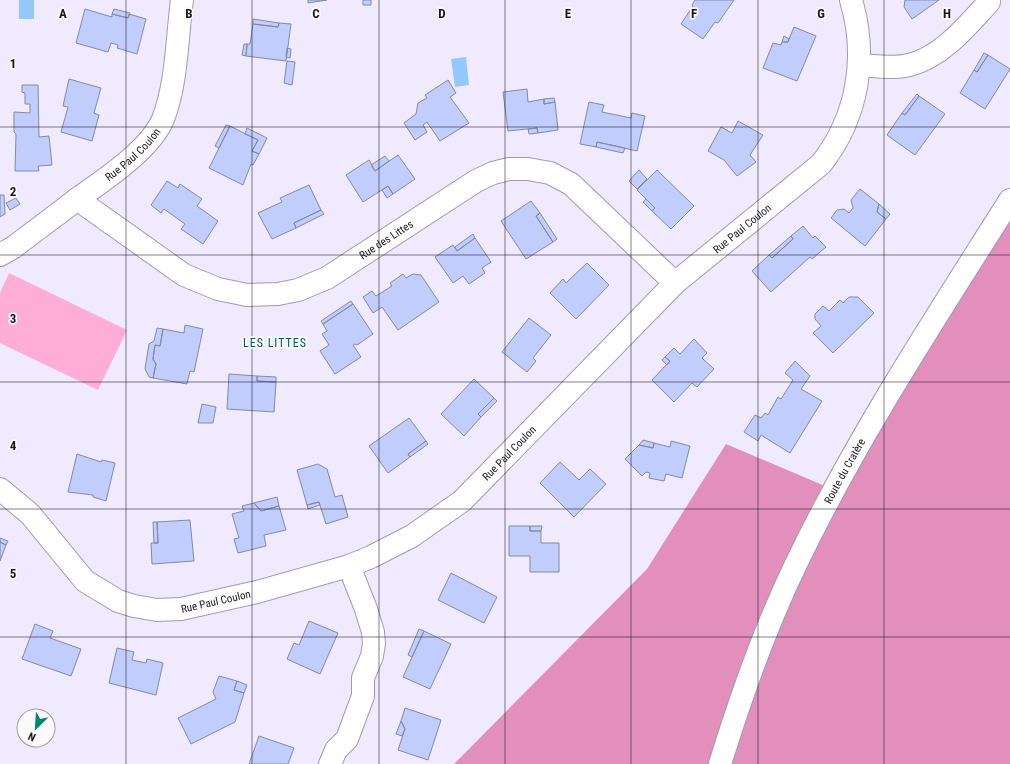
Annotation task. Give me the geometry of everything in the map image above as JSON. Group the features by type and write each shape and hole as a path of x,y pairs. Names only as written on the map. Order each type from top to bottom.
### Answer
{"street":[{"name":"Rue Paul Coulon","path":"0,255 14,247 119,168 145,145 163,120 172,81 182,0"},
{"name":"Rue Paul Coulon","path":"0,489 30,514 86,581 118,601 134,606 157,610 181,609 257,592 349,566 371,557 412,536 462,500 675,283 821,164 832,150 847,121 857,85 860,65 857,25 851,0"},
{"path":"860,65 907,66 925,59 967,26 989,2"},
{"name":"Rue des Littes","path":"78,199 184,275 218,289 247,295 278,294 298,290 327,278 476,181 509,169 528,169 550,173 571,184 675,283"},
{"name":"Route du Cratère","path":"720,764 759,651 792,571 812,532 853,454 1010,200"},
{"path":"330,764 336,750 347,739 363,696 363,678 372,656 374,644 373,632 366,609 349,566"}],"shaded area":[{"path":"1010,209 1010,764 454,764 647,569 726,444 839,492"},
{"path":"9,273 127,330 98,390 0,343 0,293"}],"water":[{"path":"19,0 34,0 34,19 19,19"},
{"path":"466,57 469,85 455,87 451,59"}],"building":[{"path":"308,0 327,0 308,3"},
{"path":"363,0 371,0 371,5 363,5"},
{"path":"695,0 734,0 718,23 715,22 703,39 681,24 693,6 692,5"},
{"path":"905,0 939,0 912,19 904,7"},
{"path":"85,9 112,17 112,14 128,18 129,14 146,19 137,54 117,48 118,45 111,43 108,52 76,43"},
{"path":"114,9 130,13 128,18 112,14"},
{"path":"253,19 279,23 278,27 253,24"},
{"path":"279,23 291,24 286,61 246,56 247,44 250,44 253,24 278,27"},
{"path":"794,27 816,36 797,81 763,68 773,43 781,45 782,42 788,42"},
{"path":"784,36 789,39 788,42 782,42"},
{"path":"244,44 247,44 246,56 242,55"},
{"path":"287,48 291,49 290,58 286,57"},
{"path":"984,53 988,55 977,72 974,70"},
{"path":"988,55 1010,69 985,109 960,93 974,70 977,72"},
{"path":"287,61 295,62 292,85 284,83"},
{"path":"69,79 101,88 94,113 99,115 92,141 61,132 68,107 63,106"},
{"path":"448,80 456,93 450,97 469,123 440,141 427,122 423,125 427,132 415,140 404,123 416,114 418,103 427,98 425,95"},
{"path":"22,85 38,85 39,137 49,136 52,165 38,166 39,171 15,171 16,134 14,132 14,112 30,113 30,104 25,104 25,93 22,92"},
{"path":"527,89 528,102 544,99 544,104 555,102 558,130 538,133 537,128 508,131 503,92"},
{"path":"917,94 919,96 905,115 902,113"},
{"path":"919,96 945,114 915,155 887,135 902,113 905,115"},
{"path":"554,98 555,102 544,104 544,99"},
{"path":"589,102 604,105 602,112 631,118 632,113 645,116 637,151 597,142 596,147 580,144"},
{"path":"738,121 763,135 750,155 756,162 737,176 724,160 708,151 721,127 732,133"},
{"path":"226,125 230,126 219,148 215,146"},
{"path":"230,126 258,140 252,151 259,154 253,165 251,164 243,185 209,168"},
{"path":"247,128 267,138 259,154 252,151 258,140 245,134"},
{"path":"537,128 538,133 529,134 528,129"},
{"path":"597,142 625,148 623,153 596,147"},
{"path":"398,155 415,179 393,194 388,186 363,202 346,175 369,160 375,171"},
{"path":"385,156 389,161 375,171 371,165"},
{"path":"639,170 647,179 637,189 629,181"},
{"path":"657,170 694,206 671,229 652,211 655,208 637,190"},
{"path":"167,181 178,188 180,184 202,199 197,206 218,221 203,244 181,229 185,224 164,209 161,213 151,205"},
{"path":"309,185 321,210 294,223 296,228 272,239 258,213 282,202 280,198"},
{"path":"388,186 393,194 387,198 382,190"},
{"path":"860,189 879,204 877,212 886,219 865,246 831,218 837,210 844,209 849,213 853,208 851,200"},
{"path":"0,195 4,195 5,214 0,217"},
{"path":"16,198 20,204 10,210 6,203"},
{"path":"646,199 655,208 652,211 643,202"},
{"path":"531,201 540,213 536,216 553,242 526,259 501,221"},
{"path":"879,204 890,214 886,219 877,212"},
{"path":"321,210 324,214 296,228 294,223"},
{"path":"540,213 557,239 553,242 536,216"},
{"path":"803,226 813,238 815,236 826,247 812,259 810,257 771,292 752,271 769,255 772,258 793,239 791,236"},
{"path":"473,234 475,238 457,251 455,247"},
{"path":"791,236 793,239 772,258 769,255"},
{"path":"475,238 491,262 482,268 485,273 469,284 463,276 453,283 435,257 453,245 457,251"},
{"path":"587,263 609,285 576,319 550,293 563,279 566,283"},
{"path":"403,274 406,278 413,274 421,275 439,302 398,330 382,307 373,313 363,297 372,291 376,296 392,286 390,283"},
{"path":"849,297 858,297 874,313 833,353 813,333 821,326 815,319 815,314 823,306 829,311 840,300 843,303"},
{"path":"351,301 353,304 323,324 321,321"},
{"path":"353,304 373,334 357,345 353,345 361,357 335,374 320,351 329,345 322,334 327,331 323,324"},
{"path":"529,318 551,335 533,358 536,361 527,372 502,352"},
{"path":"185,325 203,329 194,372 190,371 187,384 153,378 156,364 153,359 155,345 160,346 163,329 184,333"},
{"path":"157,328 163,329 160,346 155,345 153,359 156,364 153,378 149,377 145,369 149,344 154,341"},
{"path":"694,339 707,353 702,358 714,369 697,387 692,383 674,402 652,380 670,361 665,357 674,348 680,354"},
{"path":"665,357 670,361 667,365 662,360"},
{"path":"795,361 810,376 801,389 822,401 790,453 761,435 758,441 744,432 755,415 761,418 765,413 768,415 778,397 781,399 793,380 785,373"},
{"path":"229,374 257,376 257,381 276,382 274,412 227,409"},
{"path":"257,376 276,377 276,382 257,381"},
{"path":"474,379 494,398 478,414 481,417 464,436 441,414"},
{"path":"494,398 497,401 481,417 478,414"},
{"path":"202,404 216,407 213,423 198,423"},
{"path":"409,418 426,441 408,454 410,457 388,473 369,446"},
{"path":"643,440 654,443 653,448 639,445"},
{"path":"426,441 428,444 410,457 408,454"},
{"path":"671,441 690,446 682,478 666,474 664,481 649,478 650,473 646,472 642,476 625,459 639,445 653,448 654,443 670,447"},
{"path":"77,454 101,462 102,460 115,463 106,501 93,497 93,495 68,492"},
{"path":"560,462 579,480 590,469 606,484 574,517 540,483"},
{"path":"318,464 327,469 335,497 342,495 348,517 326,524 319,502 307,505 297,470"},
{"path":"277,497 279,506 261,511 254,503"},
{"path":"319,502 320,505 308,509 307,505"},
{"path":"254,503 261,511 279,506 286,530 264,535 266,546 238,553 234,539 239,538 232,514 244,511 242,506"},
{"path":"190,520 194,561 152,564 151,543 158,543 157,522"},
{"path":"153,522 157,522 158,543 154,543"},
{"path":"509,526 530,526 530,531 541,531 541,543 559,543 559,572 530,572 530,556 509,556"},
{"path":"530,526 542,526 541,531 530,531"},
{"path":"0,538 8,541 6,545 0,542"},
{"path":"0,542 6,545 0,561"},
{"path":"451,573 497,597 484,623 438,600"},
{"path":"309,621 338,633 320,674 287,659 294,643 299,645"},
{"path":"35,624 53,631 50,638 81,649 71,676 22,659"},
{"path":"419,629 424,631 412,657 408,655"},
{"path":"424,631 451,644 430,689 403,677"},
{"path":"117,648 134,652 132,660 146,663 147,659 163,663 156,695 109,683"},
{"path":"219,676 237,681 234,690 244,693 235,722 191,744 178,718 216,699 213,692"},
{"path":"237,681 247,685 244,693 234,690"},
{"path":"405,708 441,720 428,760 398,750 405,729 401,721"},
{"path":"401,721 405,729 402,736 396,734"},
{"path":"259,736 294,748 288,764 249,764"}],"district":[{"name":"LES LITTES","path":"275,343"}]}
